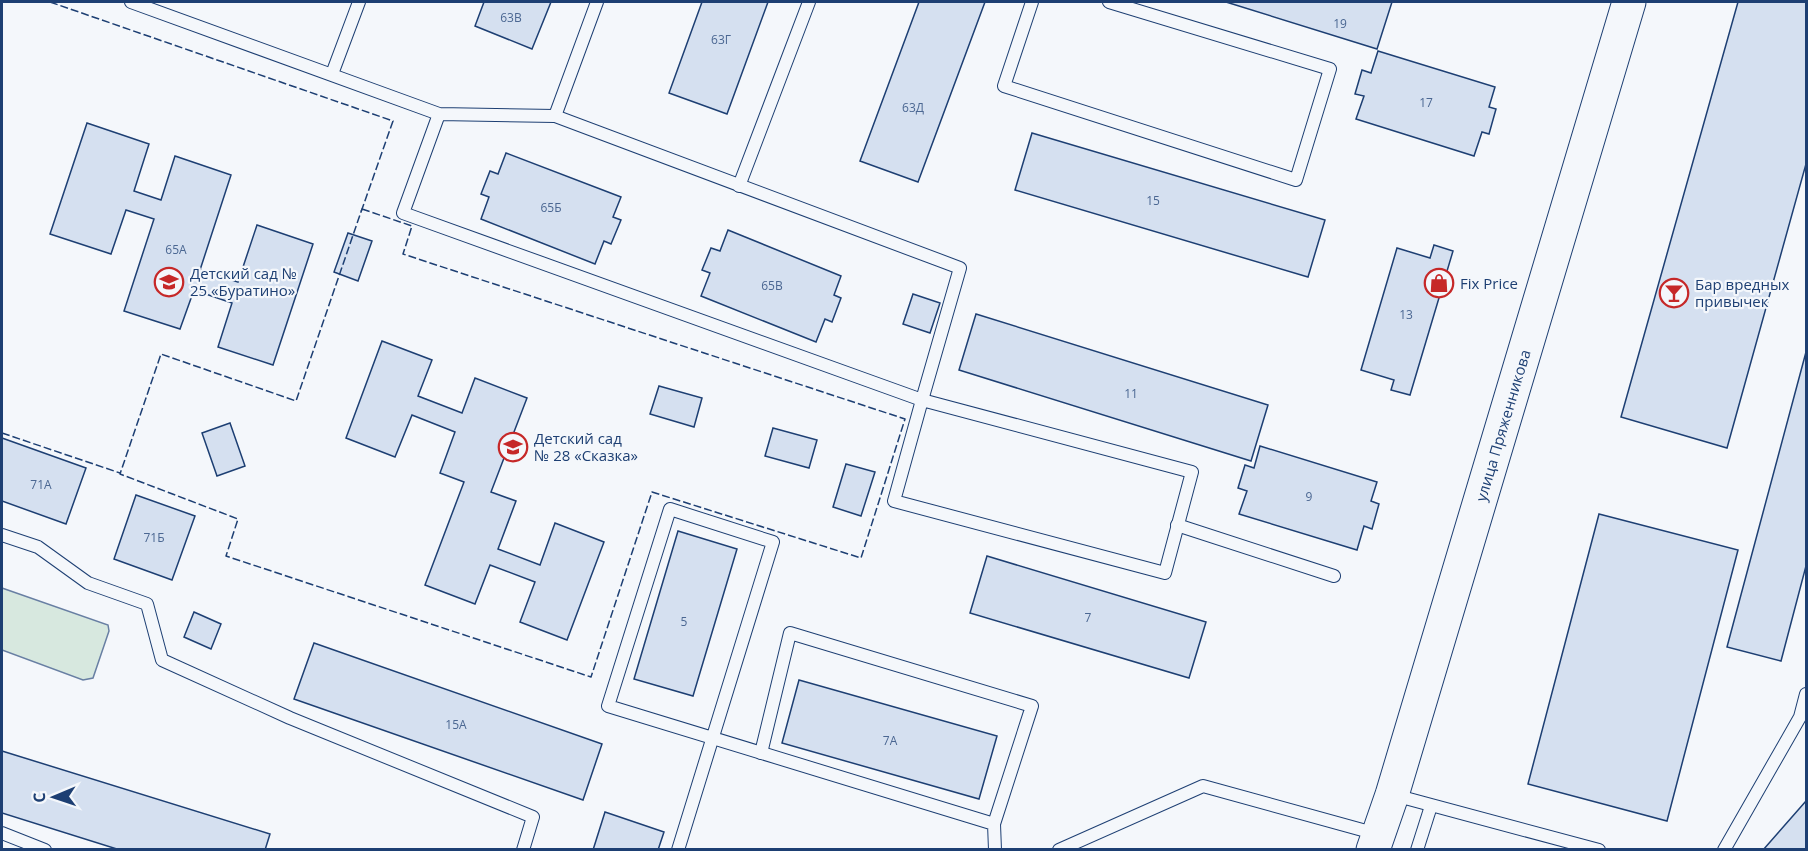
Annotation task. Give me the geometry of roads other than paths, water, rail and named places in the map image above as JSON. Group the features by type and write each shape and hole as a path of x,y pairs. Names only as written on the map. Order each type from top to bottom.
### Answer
{"main road":[{"name":"улица Пряженникова","path":"1376,842 1629,2"}],"lane":[{"path":"131,2 439,114 555,116 960,268 922,400 894,501 1165,573 1192,472 922,400 403,213 439,114"},
{"path":"332,74 359,2"},
{"path":"555,116 597,2"},
{"path":"739,186 809,2"},
{"path":"1032,2 1004,86 1296,180 1330,69 1109,2"},
{"path":"678,849 713,739 773,542 670,509 608,706 713,739 994,824"},
{"path":"1177,525 1334,576"},
{"path":"2,535 38,548 88,584 147,604 162,660 290,718 533,817 524,849"},
{"path":"761,753 790,633 1032,706 994,824 995,849"},
{"path":"1724,849 1800,717 1806,694"},
{"path":"1059,849 1203,786 1376,842"},
{"path":"1392,795 1599,849"},
{"path":"1417,849 1431,806"},
{"path":"2,833 45,849"}],"place":[{"name":"Детский сад № 25 «Буратино»","path":"169,282"},
{"name":"Fix Price","path":"1439,283"},
{"name":"Бар вредных привычек","path":"1674,293"},
{"name":"Детский сад № 28 «Сказка»","path":"513,447"}]}
